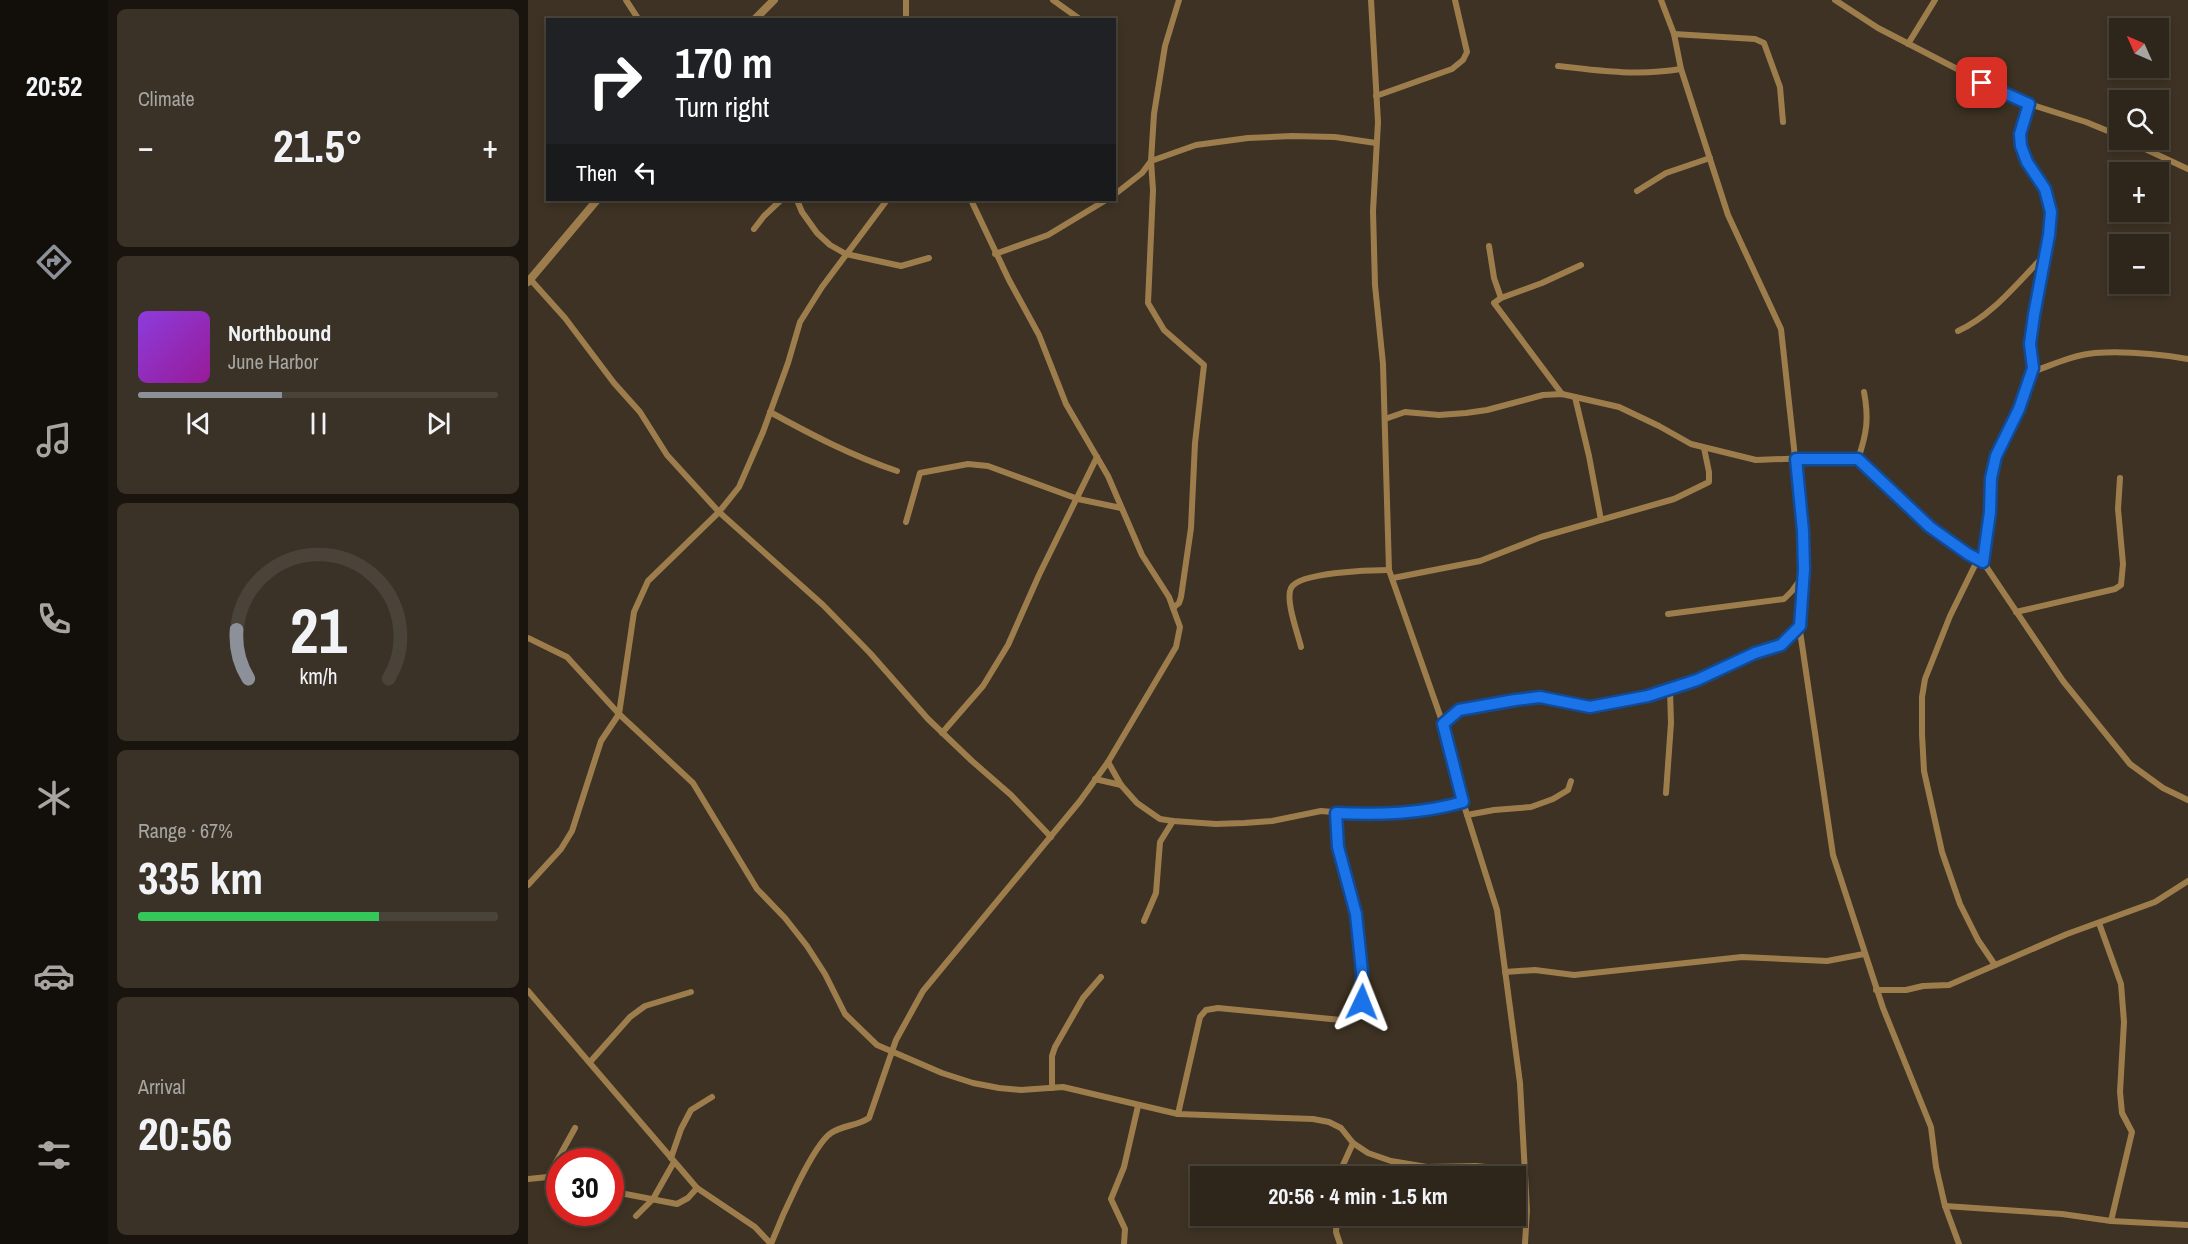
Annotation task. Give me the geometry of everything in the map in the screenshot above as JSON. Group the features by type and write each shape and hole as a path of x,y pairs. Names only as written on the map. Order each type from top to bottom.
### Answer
{"street":[{"path":"626,0 638,18"},
{"path":"756,18 774,0"},
{"path":"906,0 906,18"},
{"path":"1053,0 1078,18"},
{"path":"1173,608 1179,603 1181,597 1188,551 1195,443 1204,365 1164,330 1148,303 1154,114 1165,46 1179,0"},
{"path":"1371,0 1378,122 1373,211 1375,285 1383,364 1389,570 1443,724 1463,802 1492,891 1520,1083 1526,1166"},
{"path":"1376,96 1452,69 1463,60 1467,52 1455,0"},
{"path":"1661,0 1674,34 1681,69 1728,215 1781,329 1803,531 1804,576 1800,626 1833,855 1876,990 1931,1127 1936,1167 1945,1206 1959,1244"},
{"path":"1835,0 1860,18 2017,100 2109,131"},
{"path":"1908,44 1935,0"},
{"path":"1674,34 1755,39 1764,43 1780,87 1784,122"},
{"path":"1558,66 1616,74 1681,69"},
{"path":"1995,965 1978,940 1960,904 1942,852 1924,771 1922,697 1925,679 1950,616 1980,561 1990,512 1991,478 1996,456 2019,409 2032,372 2030,344 2051,212 2045,189 2027,162 2021,146 2020,134 2029,104"},
{"path":"1116,193 1142,173 1151,161 1196,146 1248,138 1335,137 1376,143"},
{"path":"2147,150 2188,169"},
{"path":"1637,191 1666,173 1710,158"},
{"path":"596,201 529,280 566,318 598,363 640,412 667,455 719,512 823,605 942,733 1011,795 1051,837"},
{"path":"754,229 780,201"},
{"path":"797,201 802,212 817,233 830,245 846,254 900,266 929,258"},
{"path":"528,885 561,849 572,831 601,741 619,714 634,612 648,581 719,512 744,478 788,363 800,322 846,254 886,201"},
{"path":"528,991 697,1188 755,1227 771,1244 798,1184 828,1134 845,1125 861,1123 869,1118 892,1051 923,991 1051,837 1108,762 1176,647 1180,627 1169,597 1142,555 1108,476 1066,404 1039,335 995,254 971,201"},
{"path":"995,254 1048,235 1104,201"},
{"path":"1490,246 1494,278 1501,298"},
{"path":"1958,331 1984,316 2046,254"},
{"path":"1562,394 1508,320 1494,306 1501,298 1581,265"},
{"path":"2032,372 2060,361 2093,353 2141,354 2188,359"},
{"path":"1858,459 1867,435 1868,411 1864,392"},
{"path":"1385,418 1405,412 1439,415 1466,413 1543,395 1562,394 1619,408 1691,444 1756,460 1858,459 1930,527 1980,561 2063,681 2130,764 2163,788 2188,800"},
{"path":"1575,397 1601,520"},
{"path":"770,412 825,442 897,471"},
{"path":"1393,578 1480,561 1541,537 1674,499 1709,482 1704,448"},
{"path":"942,733 983,686 1008,645 1039,575 1097,457"},
{"path":"906,522 920,473 968,464 988,466 1078,498 1120,508"},
{"path":"2016,612 2115,590 2121,585 2123,564 2118,509 2120,478"},
{"path":"1301,647 1289,602 1291,588 1294,584 1352,570 1389,570"},
{"path":"1668,615 1784,599 1804,576"},
{"path":"1443,724 1459,710 1515,700 1540,697 1590,707 1670,690 1755,653 1781,645 1800,626"},
{"path":"528,638 567,657 619,714 693,783 757,889 785,918 807,946 825,974 845,1014 877,1045 942,1073 973,1083 1021,1090 1063,1087 1178,1114 1312,1119 1329,1122 1341,1128 1353,1143 1378,1158 1420,1166"},
{"path":"1666,793 1671,723 1670,690"},
{"path":"1108,762 1121,785 1137,803 1160,819 1173,821 1225,824 1272,821 1321,811 1394,814 1463,802"},
{"path":"1095,779 1121,785"},
{"path":"1467,815 1532,807 1568,790 1571,781"},
{"path":"1178,1114 1200,1017 1206,1010 1218,1008 1341,1020 1352,1019 1359,1012 1363,986 1358,931 1349,884 1338,847 1336,813"},
{"path":"1144,921 1156,894 1160,842 1173,821"},
{"path":"1876,990 1949,986 2067,934 2155,902 2188,881"},
{"path":"2099,923 2121,984 2124,1022 2120,1092 2122,1113 2132,1132 2111,1221"},
{"path":"1505,972 1535,970 1574,975 1742,957 1827,961 1864,954"},
{"path":"1052,1088 1052,1056 1055,1047 1083,998 1101,977"},
{"path":"590,1062 630,1017 645,1005 691,992"},
{"path":"636,1216 653,1199 672,1160 681,1129 691,1110 712,1097"},
{"path":"1124,1244 1125,1229 1111,1199 1124,1167 1138,1106"},
{"path":"564,1148 575,1128"},
{"path":"1342,1166 1353,1143"},
{"path":"528,1179 546,1178"},
{"path":"624,1194 677,1204 688,1198 697,1188"},
{"path":"1945,1206 2188,1226"},
{"path":"1336,1226 1340,1244"},
{"path":"1525,1226 1525,1244"}],"route":[{"path":"1362,1002 1363,986 1356,914 1338,847 1336,813 1394,814 1463,802 1443,724 1459,710 1540,697 1590,707 1630,700 1670,690 1755,653 1781,645 1800,626 1804,569 1796,459 1835,457 1858,459 1866,464 1930,527 1983,562 1990,512 1991,478 1996,456 2019,409 2033,368 2030,344 2051,212 2045,189 2027,162 2021,146 2020,134 2029,104 1982,83"}]}
